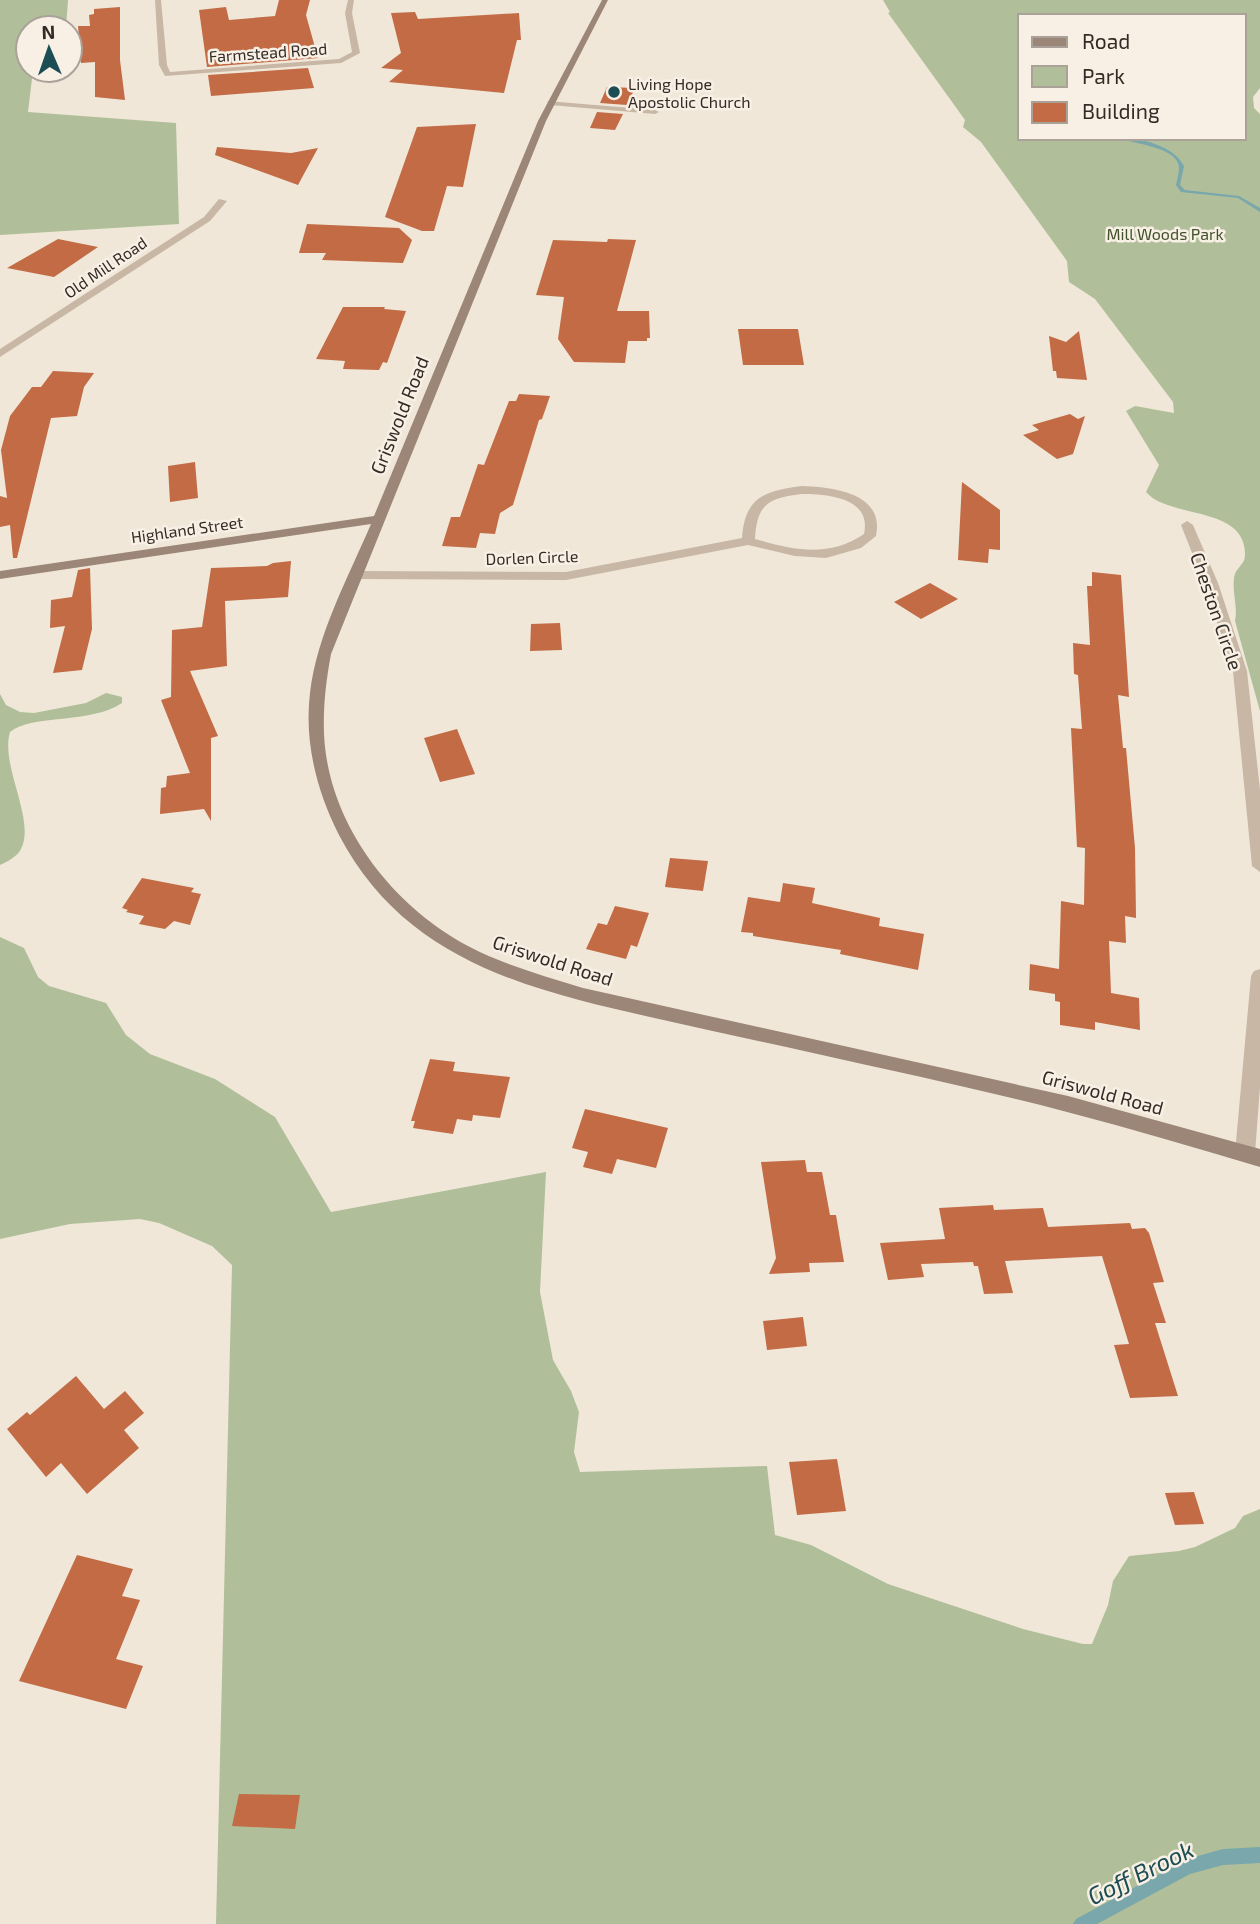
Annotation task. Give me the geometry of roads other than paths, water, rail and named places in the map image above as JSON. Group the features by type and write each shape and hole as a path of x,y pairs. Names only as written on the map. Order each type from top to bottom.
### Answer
{"street":[{"name":"Farmstead Road","path":"158,0 163,65 168,74 341,61 356,53 347,9 351,0"},
{"name":"Griswold Road","path":"605,0 550,103 334,625 318,676 314,703 320,765 330,799 360,861 412,918 444,940 481,960 526,978 583,995 1068,1104 1253,1155"},
{"path":"550,103 655,112"},
{"name":"Old Mill Road","path":"0,354 207,219 222,201"},
{"name":"Dorlen Circle","path":"355,575 566,576 748,541 810,555 835,554 858,547 870,536 872,520 863,506 844,495 820,490 791,491 774,494 757,505 751,517 748,541"},
{"name":"Highland Street","path":"0,575 379,519"},
{"name":"Cheston Circle","path":"1187,525 1211,583 1240,671 1260,866"},
{"path":"1253,1155 1260,976"}],"waterway":[{"name":"Goff Brook","path":"1130,140 1165,149 1178,159 1182,166 1178,185 1183,191 1239,197 1260,210"},
{"name":"Goff Brook","path":"1081,1924 1187,1867 1223,1857 1260,1855"}],"place":[{"name":"Living Hope Apostolic Church","path":"614,92"}],"park label":[{"name":"Mill Woods Park","path":"1165,233"}]}
